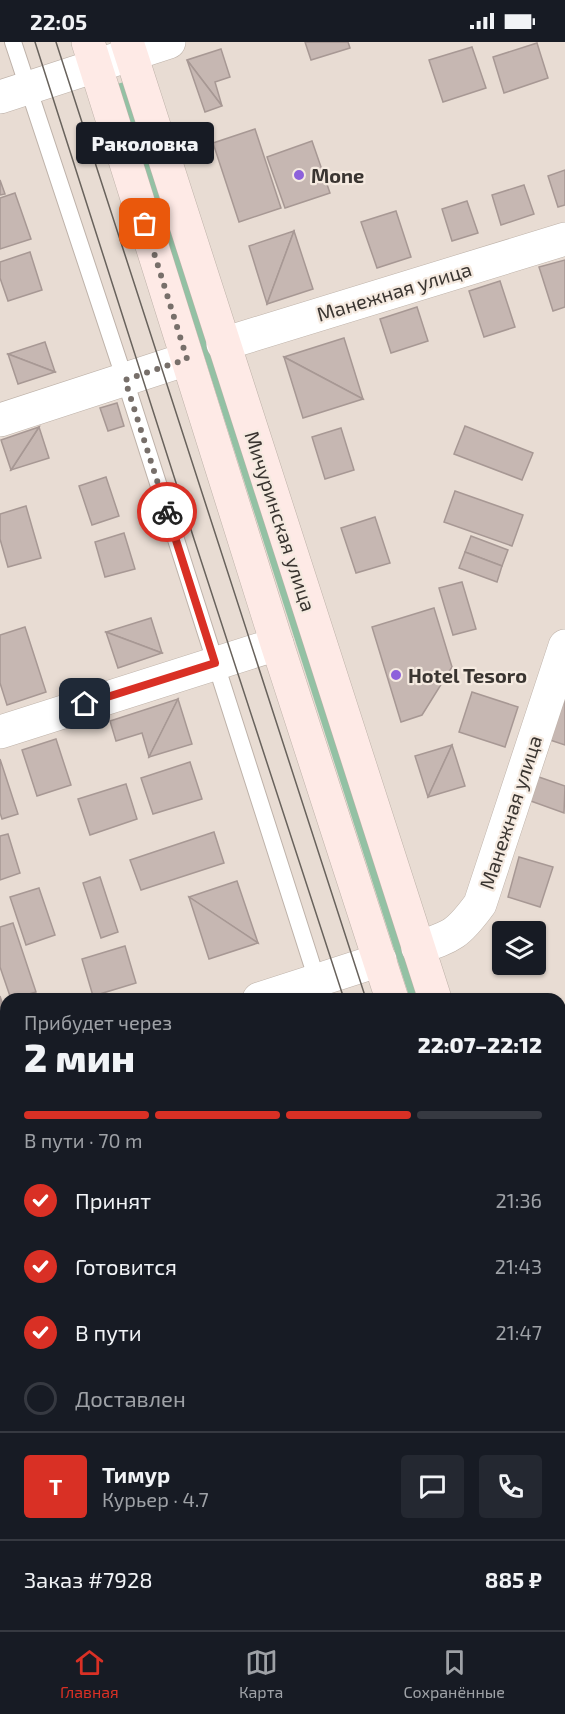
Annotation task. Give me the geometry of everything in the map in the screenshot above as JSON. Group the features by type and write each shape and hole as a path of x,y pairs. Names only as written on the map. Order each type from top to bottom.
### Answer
{"main road":[{"name":"Мичуринская улица","path":"129,48 433,993"},
{"name":"Мичуринская улица","path":"92,54 277,644 390,993"}],"street":[{"path":"14,92 92,54 169,42"},
{"name":"Манежная улица","path":"223,344 565,239"},
{"path":"0,420 187,359"},
{"path":"0,732 277,644"},
{"name":"Манежная улица","path":"418,948 447,938 463,927 480,904 565,646"},
{"path":"300,993 320,990 380,960"}],"lane":[{"path":"13,42 14,92 125,380 320,990"}],"green space":[{"path":"124,82 416,993 408,993 117,84"}],"building":[{"path":"305,42 348,42 350,48 311,60"},
{"path":"537,43 548,78 504,93 493,57"},
{"path":"472,47 486,88 443,102 429,60"},
{"path":"221,49 230,77 215,82 222,106 187,60"},
{"path":"187,60 222,106 205,112"},
{"path":"255,129 281,208 239,222 213,143"},
{"name":"Mone","path":"312,141 330,193 285,208 267,157"},
{"path":"565,170 565,205 558,207 548,176"},
{"path":"0,180 5,194 0,195"},
{"path":"524,185 534,214 501,225 492,195"},
{"path":"15,193 31,239 0,249 0,198"},
{"path":"467,201 478,233 452,241 442,209"},
{"path":"396,211 411,257 377,268 361,222"},
{"path":"294,231 267,304 249,246"},
{"path":"294,231 313,289 267,304"},
{"path":"30,252 42,290 8,301 0,278 0,262"},
{"path":"565,260 565,307 553,311 539,267"},
{"path":"500,281 515,327 484,337 469,291"},
{"path":"417,307 428,341 391,353 380,319"},
{"path":"344,338 363,399 284,357"},
{"path":"45,342 55,372 8,354"},
{"path":"8,354 55,372 18,384"},
{"path":"284,357 363,399 303,418"},
{"path":"117,403 124,426 108,431 100,408"},
{"path":"465,426 533,453 522,480 454,454"},
{"path":"39,427 49,458 11,470"},
{"path":"39,427 11,470 1,440"},
{"path":"341,428 354,470 325,479 312,437"},
{"path":"106,477 119,516 92,525 79,486"},
{"path":"455,491 523,515 512,546 444,522"},
{"path":"26,506 41,558 8,567 0,539 0,514"},
{"path":"375,517 390,563 356,573 341,528"},
{"path":"124,533 135,569 105,577 95,542"},
{"path":"471,536 508,550 502,566 465,552"},
{"path":"465,552 502,566 497,582 459,568"},
{"path":"462,582 476,629 453,635 439,588"},
{"path":"434,608 452,667 422,715 401,722 372,627"},
{"path":"151,618 162,653 106,632"},
{"path":"25,627 46,692 7,705 0,683 0,635"},
{"path":"106,632 162,653 118,668"},
{"path":"565,687 565,745 550,740"},
{"path":"472,692 518,707 505,747 459,732"},
{"path":"178,699 149,757 142,733 116,741 110,721"},
{"path":"178,699 192,744 149,757"},
{"path":"56,739 71,785 37,796 22,750"},
{"path":"452,745 428,797 415,756"},
{"path":"452,745 465,786 428,797"},
{"path":"0,759 18,814 2,819 0,813"},
{"path":"190,762 202,799 153,814 141,778"},
{"path":"536,776 565,786 564,813 528,800"},
{"path":"126,784 137,819 90,835 78,799"},
{"path":"214,832 224,863 141,890 130,860"},
{"path":"8,834 20,873 0,880 0,836"},
{"path":"519,857 553,867 540,907 508,897"},
{"path":"100,877 118,932 101,938 83,883"},
{"path":"237,881 258,943 189,897"},
{"path":"39,888 55,935 26,945 10,897"},
{"path":"189,897 258,943 209,959"},
{"path":"13,923 36,992 9,993 0,967 0,927"},
{"path":"125,946 136,983 103,993 92,993 82,959"}],"tram line":[{"path":"35,42 342,993"},
{"path":"56,42 364,993"}],"way so far":[{"path":"145,224 187,359 125,380 167,512"}],"place":[{"name":"Mone","path":"299,175"},
{"name":"Раколовка","path":"145,224"},
{"name":"Hotel Tesoro","path":"396,675"}],"route":[{"path":"85,704 215,663 167,512"}]}
